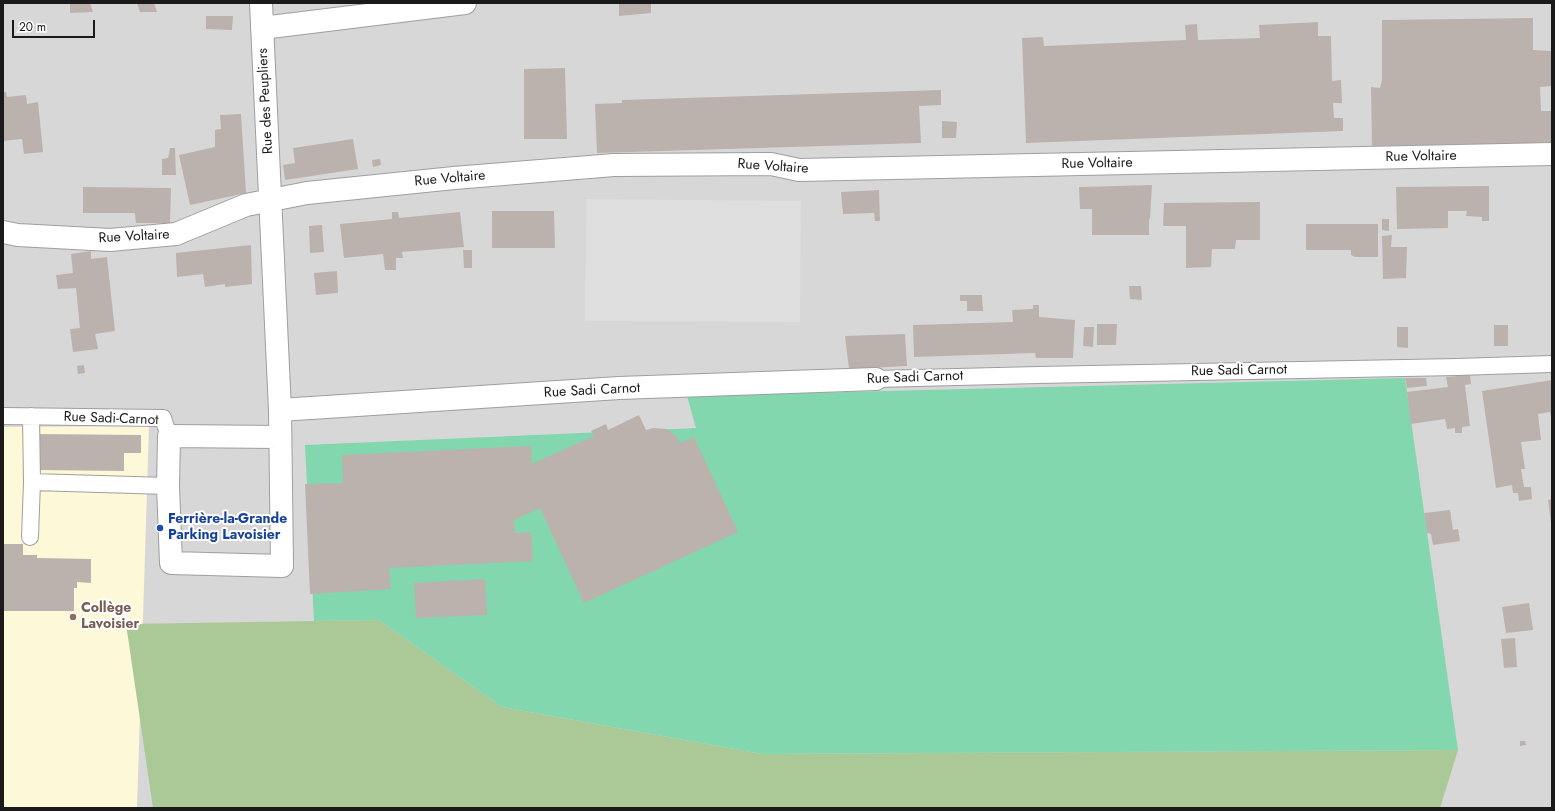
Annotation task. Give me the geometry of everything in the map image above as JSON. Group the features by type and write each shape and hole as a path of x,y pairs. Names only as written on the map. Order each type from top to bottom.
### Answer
{"street":[{"name":"Rue des Peupliers","path":"168,486 171,563 282,566 279,437 280,410 261,3"},
{"path":"262,28 464,3"},
{"name":"Rue Voltaire","path":"3,232 18,235 110,240 176,234 246,205 307,193 454,178 614,165 771,164 799,170 1552,154"},
{"name":"Rue Sadi Carnot","path":"280,410 619,388 876,379"},
{"path":"168,486 169,436"},
{"name":"Rue Sadi-Carnot","path":"169,436 279,437"}],"lane":[{"name":"Rue Sadi Carnot","path":"876,379 1038,374 1457,368 1552,364"},
{"name":"Rue Sadi-Carnot","path":"3,416 163,418 169,436"},
{"path":"30,537 32,482 31,416"},
{"path":"32,482 168,486"}],"shaded area":[{"path":"3,3 1552,3 1552,808 3,808"},
{"path":"586,199 801,201 800,322 585,321"},
{"name":"Collège Lavoisier","path":"149,426 137,808 3,808 3,427"}],"green space":[{"path":"1405,378 1458,750 762,754 502,707 379,620 314,621 305,445 696,428 687,396"},
{"path":"379,620 502,707 762,754 1458,750 1440,808 153,808 126,624"}],"building":[{"path":"70,3 90,3 93,12 70,13"},
{"path":"137,3 154,3 157,12 140,12"},
{"path":"619,3 651,3 651,13 619,16"},
{"path":"206,16 233,16 232,30 206,29"},
{"path":"1533,18 1533,50 1552,51 1552,86 1540,87 1541,111 1552,111 1552,142 1372,146 1371,87 1380,88 1382,80 1382,20"},
{"path":"1318,22 1318,36 1331,36 1332,81 1341,80 1342,103 1333,103 1334,118 1343,118 1343,131 1026,143 1022,38 1043,37 1044,46 1186,40 1185,25 1197,24 1198,40 1260,38 1259,25"},
{"path":"565,68 567,139 524,139 524,69"},
{"path":"941,90 941,105 919,106 921,143 597,153 595,104 622,103 622,100"},
{"path":"3,92 6,92 7,97 26,95 27,104 38,102 43,152 24,154 22,139 3,141"},
{"path":"241,114 246,193 190,205 179,155 215,147 215,130 221,129 220,115"},
{"path":"942,121 957,122 956,138 942,138"},
{"path":"353,139 358,169 285,180 283,165 295,163 293,148"},
{"path":"170,148 175,148 176,175 162,175 162,159 168,158"},
{"path":"380,159 381,165 373,167 372,160"},
{"path":"1152,185 1149,235 1092,235 1092,209 1080,209 1079,187"},
{"path":"1489,186 1489,221 1482,221 1482,217 1466,216 1467,211 1448,211 1448,228 1397,229 1396,187"},
{"path":"83,187 171,188 170,223 136,223 135,213 83,213"},
{"path":"879,190 880,221 875,221 874,213 843,214 841,192"},
{"path":"1260,202 1260,240 1236,240 1235,249 1212,249 1211,267 1186,268 1186,226 1163,226 1164,203"},
{"path":"492,211 554,211 555,248 492,248"},
{"path":"392,212 398,212 399,218 460,212 464,247 402,252 403,258 396,258 396,270 385,270 383,254 344,258 340,224 392,219"},
{"path":"1382,219 1389,219 1389,231 1382,230"},
{"path":"1306,224 1378,224 1378,257 1355,257 1351,255 1351,250 1306,250"},
{"path":"322,225 324,252 310,253 309,226"},
{"path":"1392,235 1391,247 1407,247 1406,278 1383,279 1382,236"},
{"path":"251,245 252,284 225,287 225,284 205,287 203,274 177,277 176,253"},
{"path":"463,250 472,250 472,268 464,268"},
{"path":"91,251 91,259 107,257 115,331 95,334 98,349 73,352 70,329 80,328 76,288 58,289 56,275 73,273 71,254"},
{"path":"337,271 338,293 316,295 314,273"},
{"path":"1129,286 1141,286 1142,300 1130,299"},
{"path":"960,295 982,295 983,311 967,311 967,301 960,301"},
{"path":"1033,305 1039,305 1039,317 1075,320 1073,358 1036,358 1035,353 914,357 913,325 1013,322 1012,310 1033,309"},
{"path":"1097,324 1117,324 1116,345 1097,345"},
{"path":"1494,325 1508,325 1508,346 1494,346"},
{"path":"1084,327 1094,327 1093,347 1083,346"},
{"path":"1397,327 1408,327 1408,348 1397,347"},
{"path":"905,334 907,366 849,369 845,336"},
{"path":"84,365 85,373 78,374 77,366"},
{"path":"1470,375 1471,384 1465,385 1470,426 1462,427 1462,433 1455,433 1455,428 1447,429 1445,419 1411,424 1407,392 1448,387 1446,377"},
{"path":"1405,378 1426,378 1427,386 1407,388"},
{"path":"1552,380 1552,421 1550,412 1538,414 1541,440 1521,442 1525,469 1521,469 1524,487 1531,487 1532,499 1519,501 1518,493 1513,493 1512,485 1496,488 1482,391"},
{"path":"639,415 646,430 653,428 667,429 677,437 681,443 694,437 738,532 584,603 540,508 514,520 515,533 531,532 533,561 389,568 391,589 310,594 305,484 343,483 342,455 531,446 532,464 594,436 591,431 606,424 608,430"},
{"path":"36,434 141,435 141,453 124,453 124,471 36,470"},
{"path":"1552,499 1552,523 1551,523 1548,500"},
{"path":"1450,510 1453,530 1458,529 1460,541 1433,545 1431,534 1427,533 1424,513"},
{"path":"3,544 23,544 23,555 37,555 37,558 91,559 91,583 77,582 77,588 74,588 74,611 3,611"},
{"path":"485,579 487,615 416,618 414,583"},
{"path":"1529,603 1533,630 1506,633 1502,607"},
{"path":"1515,638 1517,667 1504,668 1501,639"},
{"path":"1520,741 1525,741 1526,745 1520,746"}],"place":[{"name":"Ferrière-la-Grande Parking Lavoisier","path":"160,528"},
{"name":"Collège Lavoisier","path":"73,617"}]}
